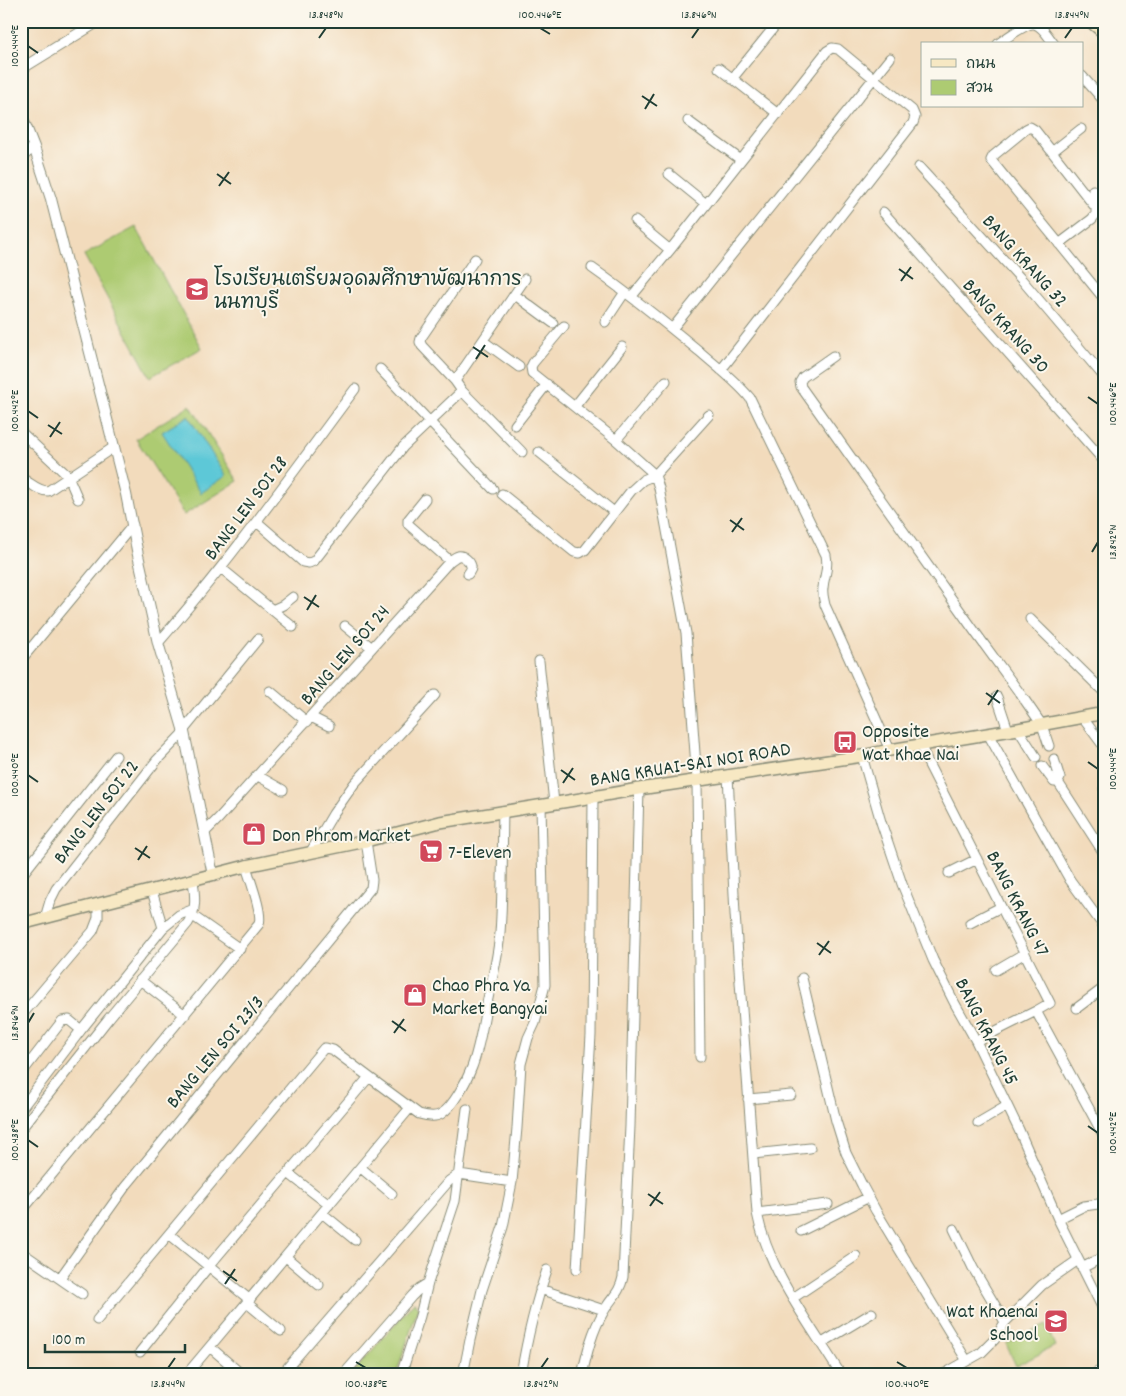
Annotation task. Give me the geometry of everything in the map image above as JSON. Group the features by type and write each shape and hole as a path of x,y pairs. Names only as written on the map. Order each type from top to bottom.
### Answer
{"main road":[{"path":"1090,21 1105,34"},
{"name":"BANG KRUAI-SAI NOI ROAD","path":"21,924 246,866 366,841 440,822 593,798 639,788 862,756 1105,713"}],"street":[{"path":"21,69 99,21"},
{"path":"732,79 779,21"},
{"path":"1001,42 1028,25 1034,24 1040,27 1052,42"},
{"path":"604,322 670,250 827,52 832,48 838,49 912,110 915,117 913,124 721,370"},
{"path":"672,329 890,58"},
{"path":"719,68 778,114"},
{"path":"1084,78 1105,102"},
{"path":"21,114 52,199 133,525 158,642 183,732 213,875"},
{"path":"688,121 741,160"},
{"path":"1059,244 1092,219 1096,214 1096,208 1035,130 1030,127 993,156 991,160 1059,244 1105,300"},
{"path":"1052,152 1080,129"},
{"path":"21,158 34,147"},
{"name":"BANG KRANG 32","path":"919,167 1022,280 1105,378"},
{"path":"670,174 706,204"},
{"path":"1093,190 1105,205"},
{"name":"BANG KRANG 30","path":"883,212 1105,462"},
{"path":"635,221 670,250"},
{"path":"475,259 420,342 462,391 522,452"},
{"path":"592,268 672,329 721,370 750,398 826,556 828,564 823,589 825,605 890,750"},
{"path":"455,382 525,279"},
{"path":"515,295 553,323"},
{"path":"564,326 533,363 531,367 532,373 575,406 655,475 686,633 697,780 700,1057"},
{"path":"483,341 520,367"},
{"path":"575,406 622,347"},
{"path":"833,356 803,377 800,382 801,387 1042,724 1049,746"},
{"path":"380,369 494,489"},
{"path":"616,440 666,380"},
{"path":"515,424 547,384"},
{"name":"BANG LEN SOI 28","path":"158,642 258,522 355,389"},
{"path":"258,522 304,562 314,561 403,447 462,391"},
{"path":"502,494 574,552 580,553 585,550 636,485 655,475 709,416"},
{"path":"21,432 68,476 78,499"},
{"path":"21,478 37,488 48,491 114,447"},
{"path":"539,452 614,512"},
{"path":"425,499 408,520 408,524 450,561 458,556 466,559 471,569 468,574"},
{"path":"21,660 133,525"},
{"name":"BANG LEN SOI 24","path":"204,833 258,776 450,561"},
{"path":"221,568 292,627"},
{"path":"272,610 293,596"},
{"path":"1030,618 1105,693"},
{"path":"345,626 372,648"},
{"name":"BANG LEN SOI 22","path":"45,918 50,901 56,890 151,768 183,732 258,639"},
{"path":"539,661 554,803"},
{"path":"270,691 309,719 329,726"},
{"path":"310,853 333,814 354,784 435,695"},
{"path":"997,697 1013,730 1036,757"},
{"path":"1082,717 1105,748"},
{"path":"988,734 1070,880 1105,928"},
{"name":"BANG KRANG 47","path":"921,745 926,759 1050,1002 1036,1011"},
{"path":"21,876 116,756"},
{"name":"BANG KRANG 45","path":"862,756 881,822 917,924 932,960 976,1041 1058,1219 1105,1313"},
{"path":"1054,759 1060,778 1058,782"},
{"path":"1042,766 1054,782 1058,782 1105,855"},
{"path":"728,775 734,914 757,1213 764,1240 792,1298 841,1375"},
{"path":"258,776 283,790"},
{"path":"582,1375 594,1331 604,1310 619,1290 623,1277 630,1126 639,788"},
{"path":"577,1269 591,1035 593,798"},
{"path":"463,1375 482,1290 504,1227 512,1182 518,1128 521,1064 545,985 541,805"},
{"path":"97,1320 324,1048 333,1050 419,1114 428,1116 441,1115 449,1107 472,1069 500,934 503,812"},
{"name":"BANG LEN SOI 23/3","path":"60,1278 125,1187 371,888 372,880 366,841"},
{"path":"949,873 977,859"},
{"path":"21,1212 255,930 261,919 246,866"},
{"path":"21,1129 194,912 193,880"},
{"path":"152,891 163,928"},
{"path":"21,1016 93,931 98,918 98,904"},
{"path":"970,923 1001,907"},
{"path":"194,912 240,949"},
{"path":"21,1109 163,928 179,915 194,912"},
{"path":"996,970 1025,953"},
{"path":"802,978 836,1121 846,1153 869,1197 967,1361"},
{"path":"140,980 185,1015"},
{"path":"1077,1008 1105,987"},
{"path":"976,1041 1036,1011 1105,1138"},
{"path":"21,1074 62,1021 68,1020 82,1030"},
{"path":"140,1352 209,1266 368,1077"},
{"path":"748,1099 791,1095"},
{"path":"978,1123 1007,1106"},
{"path":"186,1375 410,1108"},
{"path":"400,1375 420,1316 428,1283 454,1201 467,1110"},
{"path":"753,1154 810,1148"},
{"path":"361,1168 392,1194"},
{"path":"288,1173 329,1205"},
{"path":"280,1375 442,1188 459,1174 512,1182"},
{"path":"801,1232 869,1197"},
{"path":"1058,1219 1084,1206 1105,1203"},
{"path":"757,1213 828,1204"},
{"path":"322,1213 355,1240"},
{"path":"954,1229 973,1268 1005,1322"},
{"path":"169,1234 209,1266 281,1331"},
{"path":"21,1252 82,1294"},
{"path":"792,1298 856,1256"},
{"path":"942,1375 981,1354 995,1339 1005,1322 1042,1285 1080,1264 1105,1256"},
{"path":"286,1258 319,1285"},
{"path":"522,1375 527,1340 540,1289 547,1270"},
{"path":"342,1375 412,1296 428,1283"},
{"path":"540,1289 604,1310"},
{"path":"822,1343 872,1313"},
{"path":"210,1348 240,1373"},
{"path":"1092,1375 1105,1368"}],"green space":[{"path":"136,227 202,348 150,377 84,255"},
{"path":"190,405 238,481 184,515 136,439"},
{"path":"415,1301 418,1308 396,1375 351,1375"},
{"path":"1046,1325 1055,1346 1016,1366 1006,1344"}],"water":[{"path":"188,416 226,476 201,493 162,432"}],"place":[{"name":"โรงเรียนเตรียมอุดมศึกษาพัฒนาการ นนทบุรี","path":"197,289"},
{"name":"Opposite Wat Khae Nai","path":"845,742"},
{"name":"Don Phrom Market","path":"254,834"},
{"name":"7-Eleven","path":"431,851"},
{"name":"Chao Phra Ya Market Bangyai","path":"415,995"},
{"name":"Wat Khaenai School","path":"1056,1321"}]}
